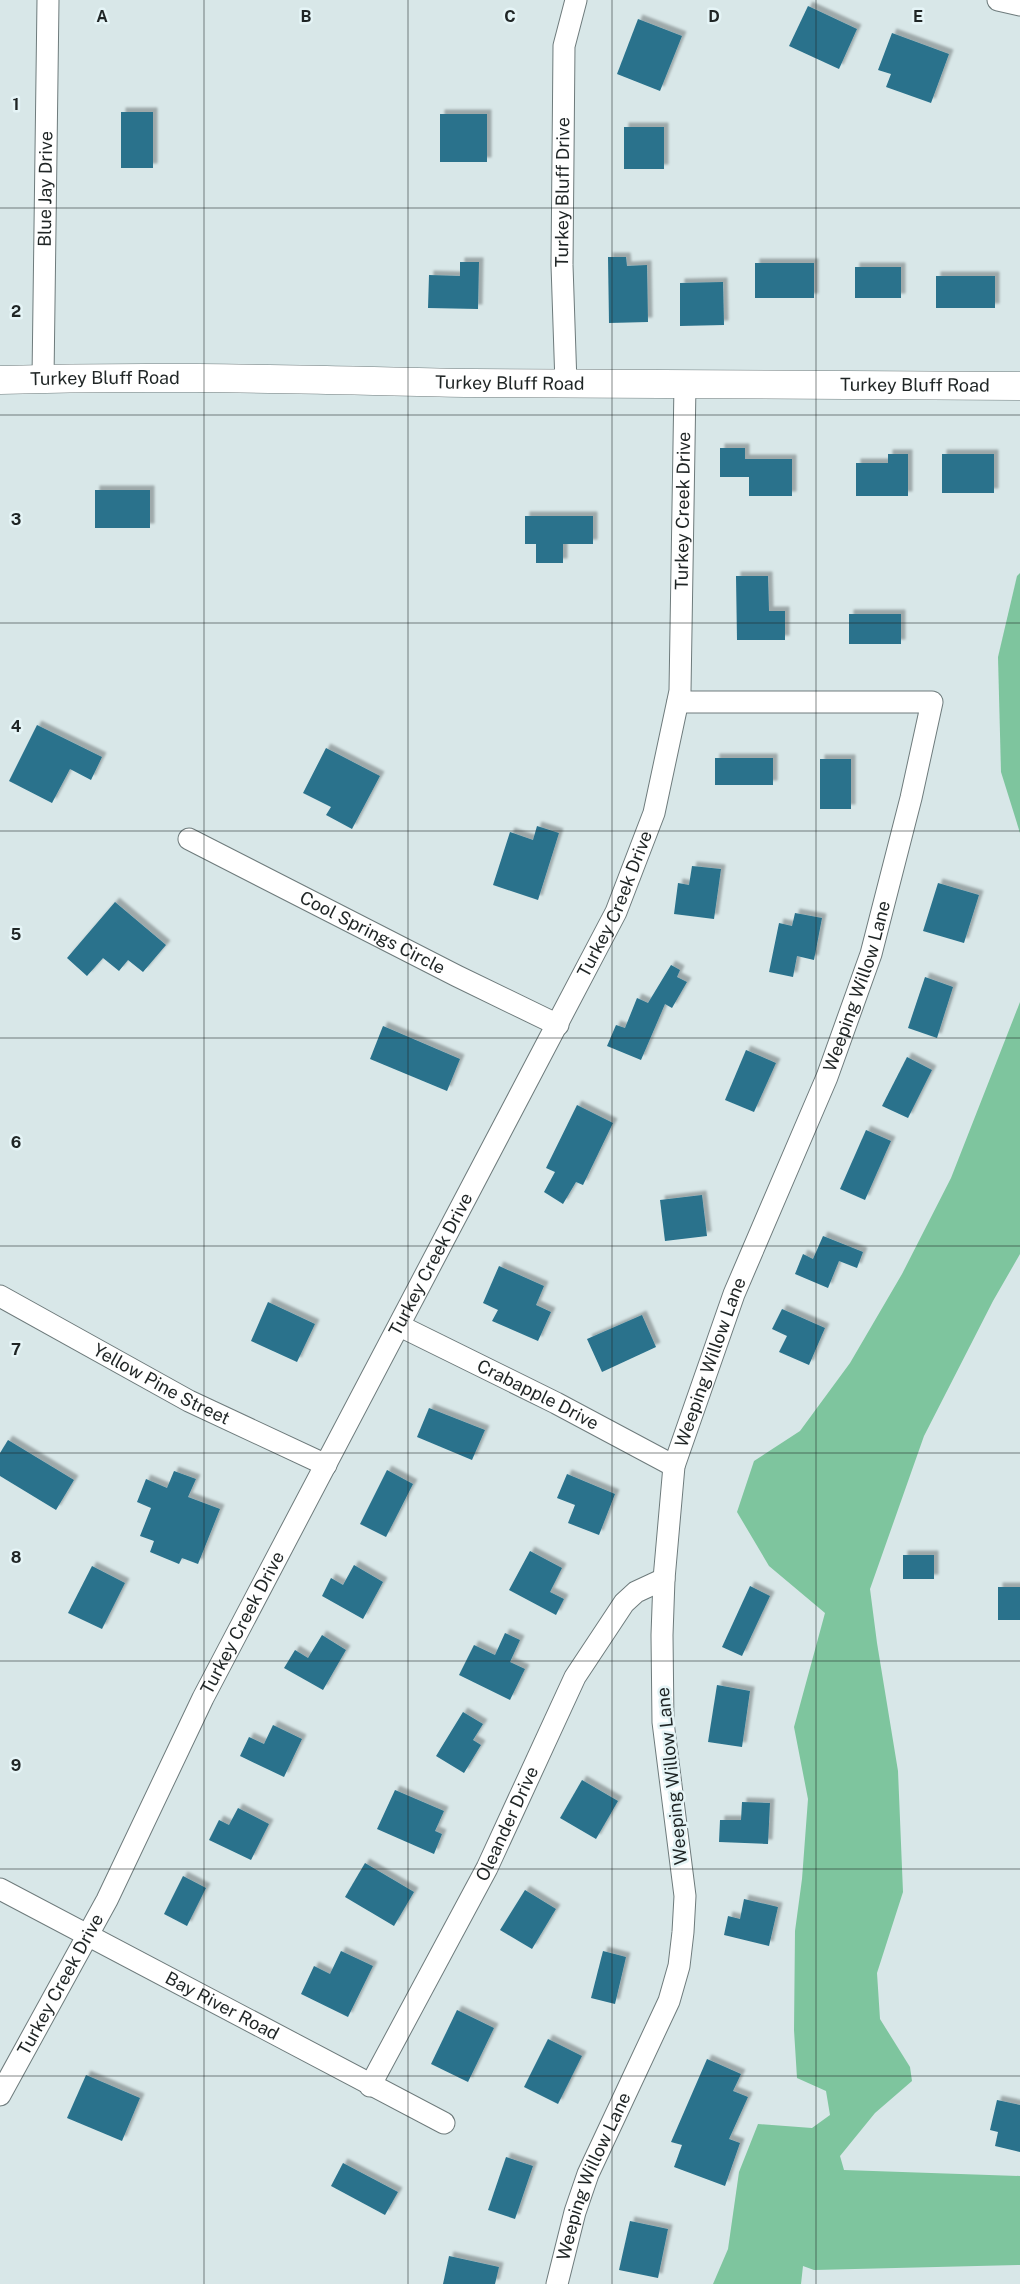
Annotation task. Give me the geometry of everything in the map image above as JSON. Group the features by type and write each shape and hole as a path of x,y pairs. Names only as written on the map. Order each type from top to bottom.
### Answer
{"street":[{"name":"Blue Jay Drive","path":"43,379 48,0"},
{"name":"Turkey Bluff Drive","path":"566,384 562,265 564,46 576,0"},
{"path":"998,0 1020,6"},
{"name":"Turkey Bluff Road","path":"0,380 330,379 566,384 805,383 1020,386"},
{"name":"Turkey Creek Drive","path":"0,2095 108,1900 203,1698 616,912 654,813 680,691 685,384"},
{"name":"Weeping Willow Lane","path":"557,2284 574,2212 588,2174 669,2001 679,1966 685,1896 663,1722 662,1635 664,1579 674,1466 734,1294 828,1077 872,954 911,798 932,702 678,702"},
{"name":"Cool Springs Circle","path":"189,838 457,976 558,1024"},
{"name":"Yellow Pine Street","path":"0,1296 189,1401 326,1464"},
{"name":"Crabapple Drive","path":"400,1326 556,1403 674,1466"},
{"name":"Oleander Drive","path":"370,2086 487,1868 575,1677 624,1603 636,1592 664,1579"},
{"name":"Bay River Road","path":"0,1889 370,2086 444,2123"}],"green space":[{"path":"1020,573 1020,833 1001,772 998,657 1017,576"},
{"path":"1020,1002 1020,1254 993,1301 924,1436 870,1589 898,1771 903,1892 877,1973 880,2019 910,2067 912,2081 875,2113 840,2156 844,2170 1020,2176 1020,2265 814,2270 803,2266 801,2284 713,2284 728,2249 739,2172 758,2124 812,2128 830,2115 826,2091 797,2078 794,2030 795,1931 802,1879 808,1799 794,1727 825,1613 769,1566 737,1512 754,1461 800,1431 850,1363 902,1274 951,1178"}],"building":[{"path":"808,6 857,29 839,69 789,46"},
{"path":"638,19 682,36 660,91 617,74"},
{"path":"892,33 949,54 931,103 886,87 891,74 878,70"},
{"path":"121,112 153,112 153,168 121,168"},
{"path":"440,114 487,114 487,162 440,162"},
{"path":"624,127 664,127 664,169 624,169"},
{"path":"608,257 626,257 627,266 647,265 648,322 609,323"},
{"path":"460,262 479,262 478,309 428,308 429,275 460,276"},
{"path":"755,263 814,263 814,298 755,298"},
{"path":"855,267 901,267 901,298 855,298"},
{"path":"936,276 995,276 995,308 936,308"},
{"path":"723,282 724,325 680,326 680,283"},
{"path":"720,448 745,448 745,459 792,459 792,496 749,496 749,477 720,477"},
{"path":"888,454 908,454 908,496 856,496 856,463 888,463"},
{"path":"942,454 994,454 994,493 942,493"},
{"path":"95,490 150,490 150,528 95,528"},
{"path":"525,516 593,516 593,544 563,544 563,563 536,563 536,544 525,544"},
{"path":"736,576 768,576 769,611 785,611 785,640 737,640"},
{"path":"849,614 901,614 901,644 849,644"},
{"path":"37,725 102,757 91,780 70,769 52,803 9,781"},
{"path":"326,748 380,776 352,829 326,815 331,807 303,793"},
{"path":"715,758 773,758 773,785 715,785"},
{"path":"820,759 851,759 851,809 820,809"},
{"path":"537,826 559,833 538,900 493,885 510,832 533,840"},
{"path":"692,866 721,869 714,919 674,914 678,883 689,885"},
{"path":"938,883 979,895 964,943 923,931"},
{"path":"115,902 166,945 143,972 128,960 119,971 103,958 87,976 67,958"},
{"path":"795,913 822,918 814,960 797,956 793,977 769,972 779,923 792,926"},
{"path":"671,965 680,970 677,977 687,982 672,1008 665,1004 641,1060 607,1046 616,1025 625,1028 637,998 648,1003"},
{"path":"925,977 953,987 937,1038 908,1028"},
{"path":"383,1026 460,1059 447,1091 370,1059"},
{"path":"746,1050 776,1063 754,1112 725,1100"},
{"path":"907,1057 932,1070 908,1118 882,1106"},
{"path":"577,1105 613,1123 583,1185 576,1182 563,1204 544,1192 555,1172 546,1168"},
{"path":"866,1130 891,1141 865,1200 840,1189"},
{"path":"702,1195 707,1236 665,1241 660,1200"},
{"path":"823,1236 863,1252 857,1268 839,1261 828,1288 795,1274 803,1254 813,1259"},
{"path":"499,1266 544,1286 536,1305 551,1312 538,1341 492,1321 498,1310 483,1303"},
{"path":"268,1302 315,1324 297,1362 251,1341"},
{"path":"782,1309 825,1328 809,1365 779,1352 787,1336 772,1329"},
{"path":"642,1315 656,1347 602,1372 587,1339"},
{"path":"429,1408 485,1430 472,1460 417,1437"},
{"path":"8,1440 74,1480 56,1510 0,1476 0,1453"},
{"path":"387,1470 413,1484 386,1537 360,1524"},
{"path":"174,1471 196,1479 188,1497 220,1509 198,1564 182,1558 179,1564 150,1552 154,1541 140,1536 151,1508 137,1502 146,1479 167,1488"},
{"path":"567,1474 615,1494 599,1535 568,1523 575,1505 557,1498"},
{"path":"530,1551 562,1568 550,1592 564,1599 556,1615 509,1590"},
{"path":"903,1555 934,1555 934,1579 903,1579"},
{"path":"354,1565 383,1582 363,1619 322,1596 331,1578 343,1585"},
{"path":"92,1566 125,1583 102,1629 68,1613"},
{"path":"750,1586 770,1596 742,1656 722,1647"},
{"path":"998,1587 1020,1587 1020,1620 998,1620"},
{"path":"505,1633 520,1640 510,1662 525,1669 510,1700 459,1675 474,1645 495,1655"},
{"path":"322,1635 346,1650 323,1690 284,1668 295,1650 308,1658"},
{"path":"717,1685 750,1691 742,1747 708,1742"},
{"path":"463,1712 483,1724 473,1740 481,1745 464,1773 436,1756"},
{"path":"273,1725 302,1739 284,1777 240,1756 249,1737 264,1744"},
{"path":"582,1780 618,1801 596,1839 560,1818"},
{"path":"395,1790 444,1811 435,1831 442,1834 434,1854 377,1829"},
{"path":"742,1802 770,1803 768,1844 719,1842 720,1820 741,1820"},
{"path":"238,1808 269,1824 251,1860 209,1840 219,1820 229,1825"},
{"path":"365,1863 414,1892 394,1926 345,1897"},
{"path":"183,1876 206,1888 187,1926 164,1914"},
{"path":"525,1890 556,1909 532,1949 500,1930"},
{"path":"744,1899 778,1907 769,1946 724,1935 728,1916 740,1919"},
{"path":"341,1951 373,1966 348,2017 301,1994 314,1966 330,1974"},
{"path":"603,1951 626,1957 615,2004 591,1998"},
{"path":"457,2010 494,2028 468,2082 431,2064"},
{"path":"548,2039 582,2056 558,2104 524,2087"},
{"path":"707,2059 741,2074 733,2091 748,2097 729,2139 740,2143 725,2186 674,2167 682,2145 671,2142"},
{"path":"86,2075 140,2098 122,2141 67,2118"},
{"path":"997,2100 1020,2105 1020,2152 995,2146 998,2132 990,2130"},
{"path":"506,2157 533,2166 515,2219 488,2210"},
{"path":"343,2163 398,2192 385,2215 331,2186"},
{"path":"630,2221 668,2229 658,2278 619,2270"},
{"path":"449,2256 499,2267 495,2284 443,2284"}]}
